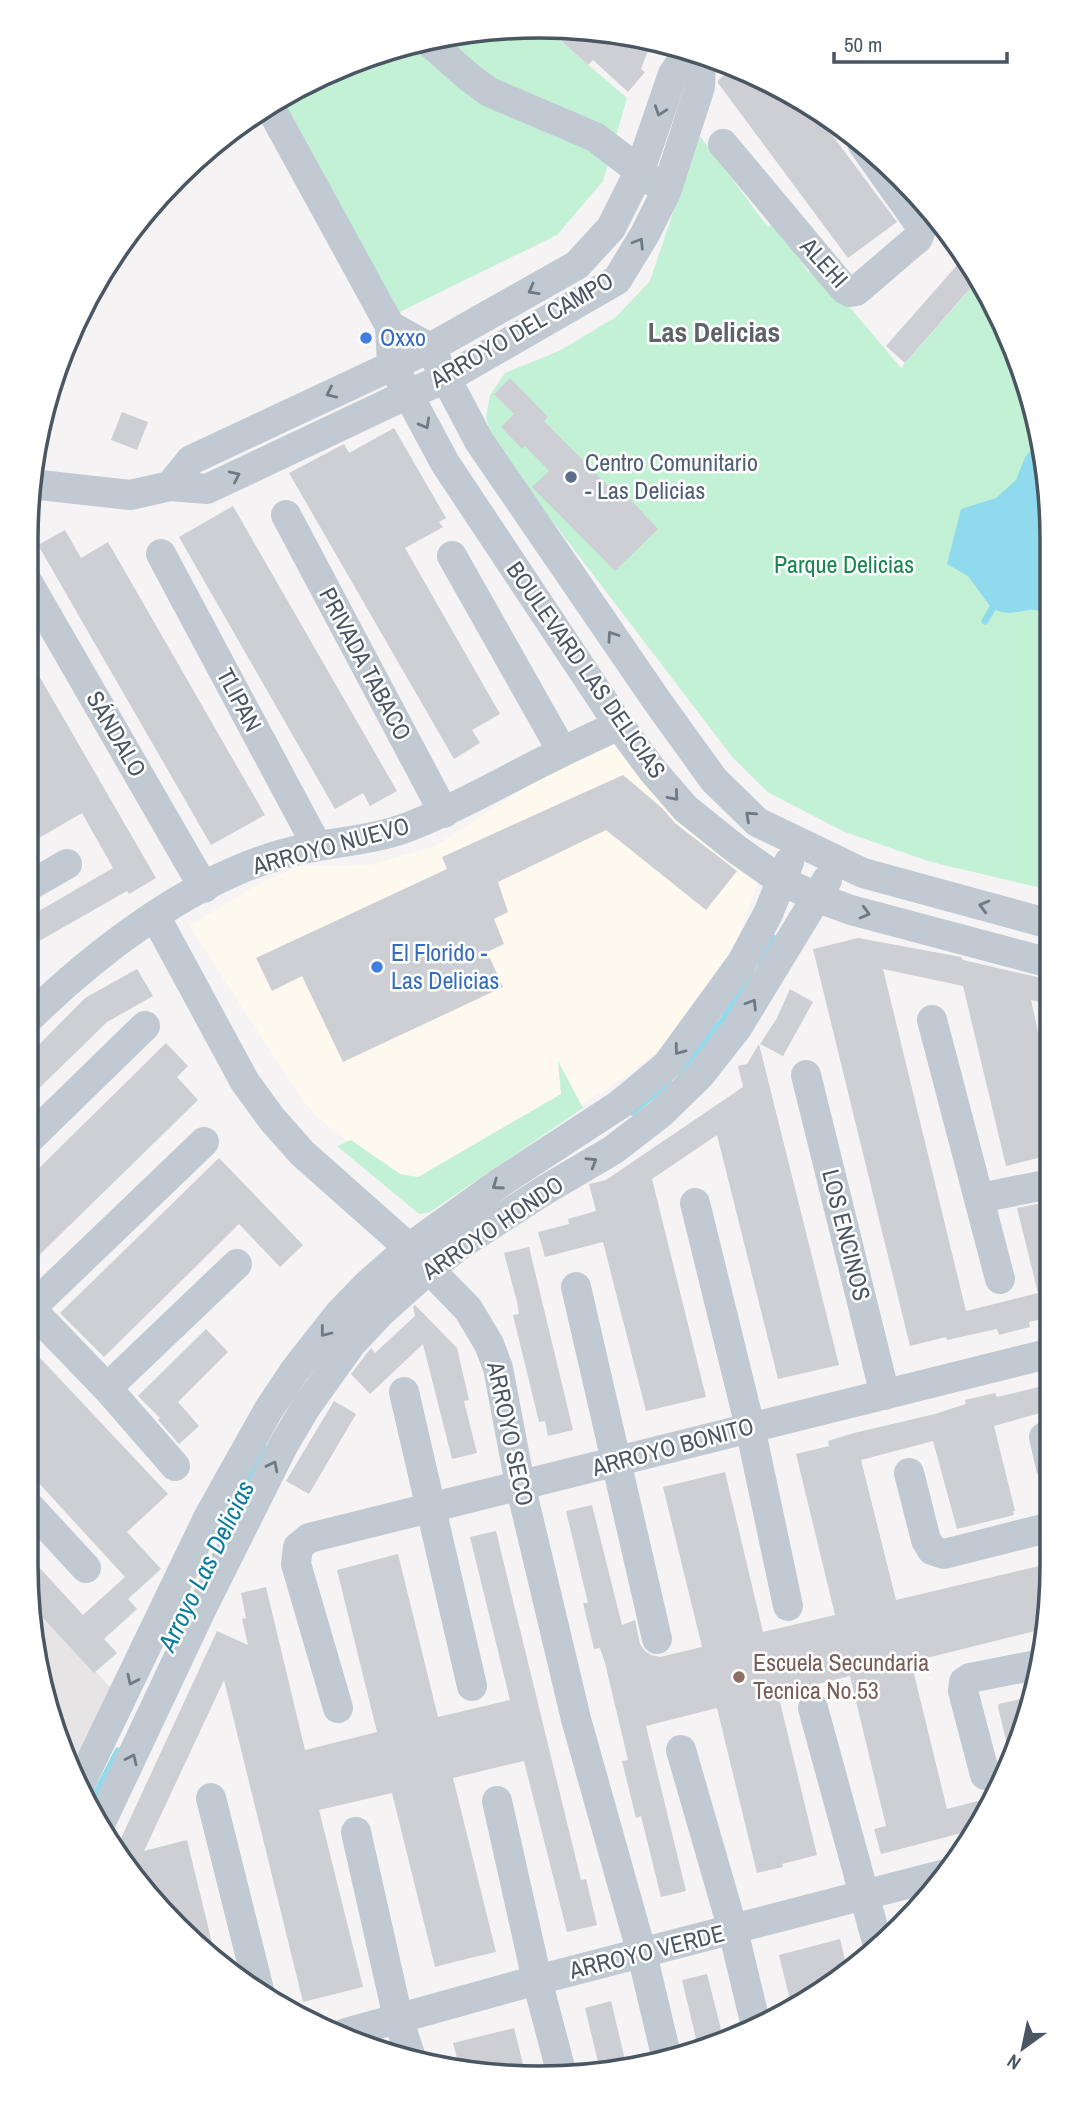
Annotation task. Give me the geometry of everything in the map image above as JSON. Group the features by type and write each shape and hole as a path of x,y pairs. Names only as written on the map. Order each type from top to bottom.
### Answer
{"street":[{"path":"437,49 489,92 595,137 666,192"},
{"name":"ARROYO DEL CAMPO","path":"170,486 191,460 430,348 577,265 611,228 640,170 673,74 682,60"},
{"name":"ARROYO DEL CAMPO","path":"42,485 130,495 170,486 207,489 447,378 617,279 645,234 666,192 700,87 701,65"},
{"path":"274,115 390,326 392,364"},
{"name":"ALEHI","path":"723,144 844,289 850,292 856,291 918,238 921,230 888,179"},
{"path":"390,326 430,348"},
{"name":"BOULEVARD LAS DELICIAS","path":"430,348 479,441 649,690 714,780 757,822 863,873 1040,921"},
{"name":"BOULEVARD LAS DELICIAS","path":"392,364 445,463 619,725 653,771 686,809 780,880 818,898 851,910 1040,959"},
{"name":"PRIVADA TABACO","path":"286,515 444,813"},
{"name":"T´LIPAN","path":"161,554 317,846"},
{"path":"452,556 562,751"},
{"name":"SÁNDALO","path":"38,600 204,888"},
{"name":"ARROYO NUEVO","path":"38,1009 108,949 155,916 247,866 317,846 405,829 444,813 562,751 619,725"},
{"name":"ARROYO HONDO","path":"105,1813 249,1512 306,1406 419,1258 501,1182 619,1105 667,1065 742,962 768,914 780,880 798,843"},
{"name":"ARROYO HONDO","path":"85,1774 209,1516 269,1409 295,1370 339,1314 368,1284 419,1258 460,1245 613,1150 662,1113 700,1075 737,1028 818,898 837,862"},
{"path":"38,881 68,864"},
{"name":"ARROYO SECO","path":"155,916 245,1082 272,1119 302,1153 419,1258 468,1309 489,1344 498,1367 520,1484 576,1719 642,1954 665,2049"},
{"path":"932,1020 1000,1279"},
{"path":"38,1130 145,1026"},
{"name":"LOS ENCINOS","path":"806,1075 886,1395"},
{"path":"38,1298 204,1142"},
{"path":"979,1198 1040,1186"},
{"path":"695,1203 750,1427 788,1606"},
{"path":"107,1388 237,1264"},
{"path":"576,1287 657,1639"},
{"path":"38,1317 107,1388 176,1466"},
{"name":"ARROYO BONITO","path":"338,1708 296,1564 298,1547 309,1538 1040,1356"},
{"path":"404,1392 472,1686"},
{"path":"909,1472 926,1539 932,1550 944,1554 1040,1530"},
{"path":"38,1516 86,1568"},
{"path":"985,1775 963,1691 964,1682 970,1678 1030,1666"},
{"path":"813,1708 876,1936"},
{"path":"681,1750 733,1930 754,2017"},
{"path":"211,1798 256,1977"},
{"path":"497,1801 559,2065"},
{"path":"356,1832 398,2018 408,2047"},
{"name":"ARROYO VERDE","path":"356,2030 930,1877"}],"shaded area":[{"path":"621,734 743,850 757,885 734,949 676,1036 626,1076 438,1198 423,1203 317,1117 302,1099 189,926 262,882 301,866 370,865 435,846 537,780"},
{"path":"42,1615 113,1690 77,1756 56,1694 48,1662"}],"green space":[{"path":"558,39 627,98 603,181 557,235 373,325 263,122 318,90 378,65 442,48 507,40"},
{"name":"Parque Delicias","path":"699,135 768,227 774,222 808,272 815,266 901,368 972,287 989,318 1014,378 1031,442 1036,474 1040,540 1040,888 931,862 845,832 769,793 733,758 495,446 486,418 490,395 505,373 559,351 616,317 650,281"},
{"path":"558,1061 583,1108 430,1212 419,1214 337,1146 351,1140 400,1174 418,1177 561,1094"}],"water":[{"path":"1032,449 1039,507 1040,611 1005,613 992,609 968,576 947,564 961,509 996,498 1016,480 1025,457"}],"building":[{"path":"559,39 605,43 648,51 641,69 645,72 628,92 593,60 588,65"},
{"path":"725,75 761,90 829,131 897,222 848,258 718,80"},
{"path":"958,264 972,287 905,363 886,346"},
{"name":"Centro Comunitario - Las Delicias","path":"510,378 548,417 544,421 621,499 626,495 658,529 615,571 532,487 549,471 525,446 522,449 501,427 514,414 494,394"},
{"path":"122,412 148,422 137,450 111,440"},
{"path":"394,428 446,518 439,522 443,527 405,548 500,714 472,730 480,743 454,759 289,473 344,444 349,453"},
{"path":"233,506 397,791 370,806 363,793 335,809 179,537"},
{"path":"65,530 81,558 108,542 265,815 211,845 38,545"},
{"path":"38,674 156,878 129,894 127,891 38,942 38,912 113,868 82,813 38,839"},
{"path":"623,775 662,808 675,823 737,871 706,910 606,830 498,882 508,912 494,919 504,944 487,952 503,987 343,1062 302,976 272,991 256,958 447,869 442,857"},
{"path":"858,938 961,957 963,960 1040,978 1040,1002 1031,1000 1040,1041 1040,1158 1006,1166 963,986 883,969 966,1311 1038,1293 1017,1208 1040,1203 1040,1320 1029,1322 1030,1327 999,1335 997,1329 947,1340 946,1337 910,1346 813,949"},
{"path":"137,969 153,996 107,1022 38,1089 38,1046 85,998"},
{"path":"790,989 813,1002 783,1056 760,1044 777,1018"},
{"path":"166,1043 188,1066 177,1077 198,1100 38,1256 38,1169"},
{"path":"759,1044 839,1365 778,1379 717,1135 652,1179 706,1397 646,1411 603,1242 545,1257 538,1232 569,1224 568,1219 596,1211 589,1184 606,1180 743,1087 738,1066 747,1064"},
{"path":"219,1158 303,1245 280,1267 239,1224 104,1357 60,1313"},
{"path":"529,1247 573,1430 548,1436 545,1421 539,1422 513,1315 519,1314 504,1253"},
{"path":"415,1305 457,1348 469,1400 464,1401 477,1453 452,1459 423,1344 370,1394 351,1374 371,1348 375,1353 415,1316"},
{"path":"206,1329 228,1352 178,1402 199,1426 179,1444 158,1420 160,1418 138,1396"},
{"path":"38,1356 168,1494 127,1532 161,1569 128,1599 137,1609 104,1639 117,1653 94,1673 42,1616 38,1566 83,1615 125,1577 38,1482"},
{"path":"1040,1387 1040,1413 994,1426 1014,1515 957,1529 933,1441 861,1460 896,1600 1040,1566 1036,1631 911,1662 947,1809 981,1800 962,1833 881,1854 874,1829 886,1826 850,1676 778,1694 817,1855 782,1864 783,1867 757,1873 717,1708 646,1726 686,1891 661,1897 641,1816 636,1818 622,1761 628,1760 605,1663 600,1648 594,1649 583,1603 588,1603 566,1511 592,1505 622,1625 635,1620 640,1644 651,1655 660,1657 702,1647 663,1487 725,1472 763,1632 835,1615 796,1454 829,1446 828,1441 854,1433 935,1414 966,1404 965,1400 995,1393 997,1397"},
{"path":"334,1401 356,1414 309,1494 286,1481"},
{"path":"496,1531 581,1880 586,1879 597,1925 567,1932 524,1761 453,1778 496,1952 435,1967 392,1793 319,1810 363,1987 303,2002 224,1680 144,1851 187,1840 212,1944 163,1895 121,1839 217,1631 248,1645 242,1619 246,1618 241,1593 266,1587 305,1750 377,1732 337,1570 398,1554 438,1717 510,1700 470,1537"},
{"path":"1022,1698 1007,1744 998,1707 999,1704"},
{"path":"840,1939 845,1961 790,1998 779,1955"},
{"path":"707,1974 721,2031 696,2040 682,1980"},
{"path":"611,2001 625,2058 598,2062 585,2008"},
{"path":"514,2028 523,2065 457,2058 453,2043"}],"waterway":[{"name":"Arroyo Las Delicias","path":"985,621 992,609"},
{"name":"Arroyo Las Delicias","path":"759,961 773,938"},
{"name":"Arroyo Las Delicias","path":"679,1071 723,1020 751,974"},
{"name":"Arroyo Las Delicias","path":"632,1112 669,1082"},
{"name":"Arroyo Las Delicias","path":"228,1522 264,1448"},
{"name":"Arroyo Las Delicias","path":"95,1795 118,1751"}],"place":[{"name":"Oxxo","path":"366,338"},
{"name":"Centro Comunitario - Las Delicias","path":"571,477"},
{"name":"El Florido - Las Delicias","path":"377,967"},
{"name":"Escuela Secundaria Tecnica No.53","path":"739,1677"}],"district":[{"name":"Las Delicias","path":"714,332"}]}
